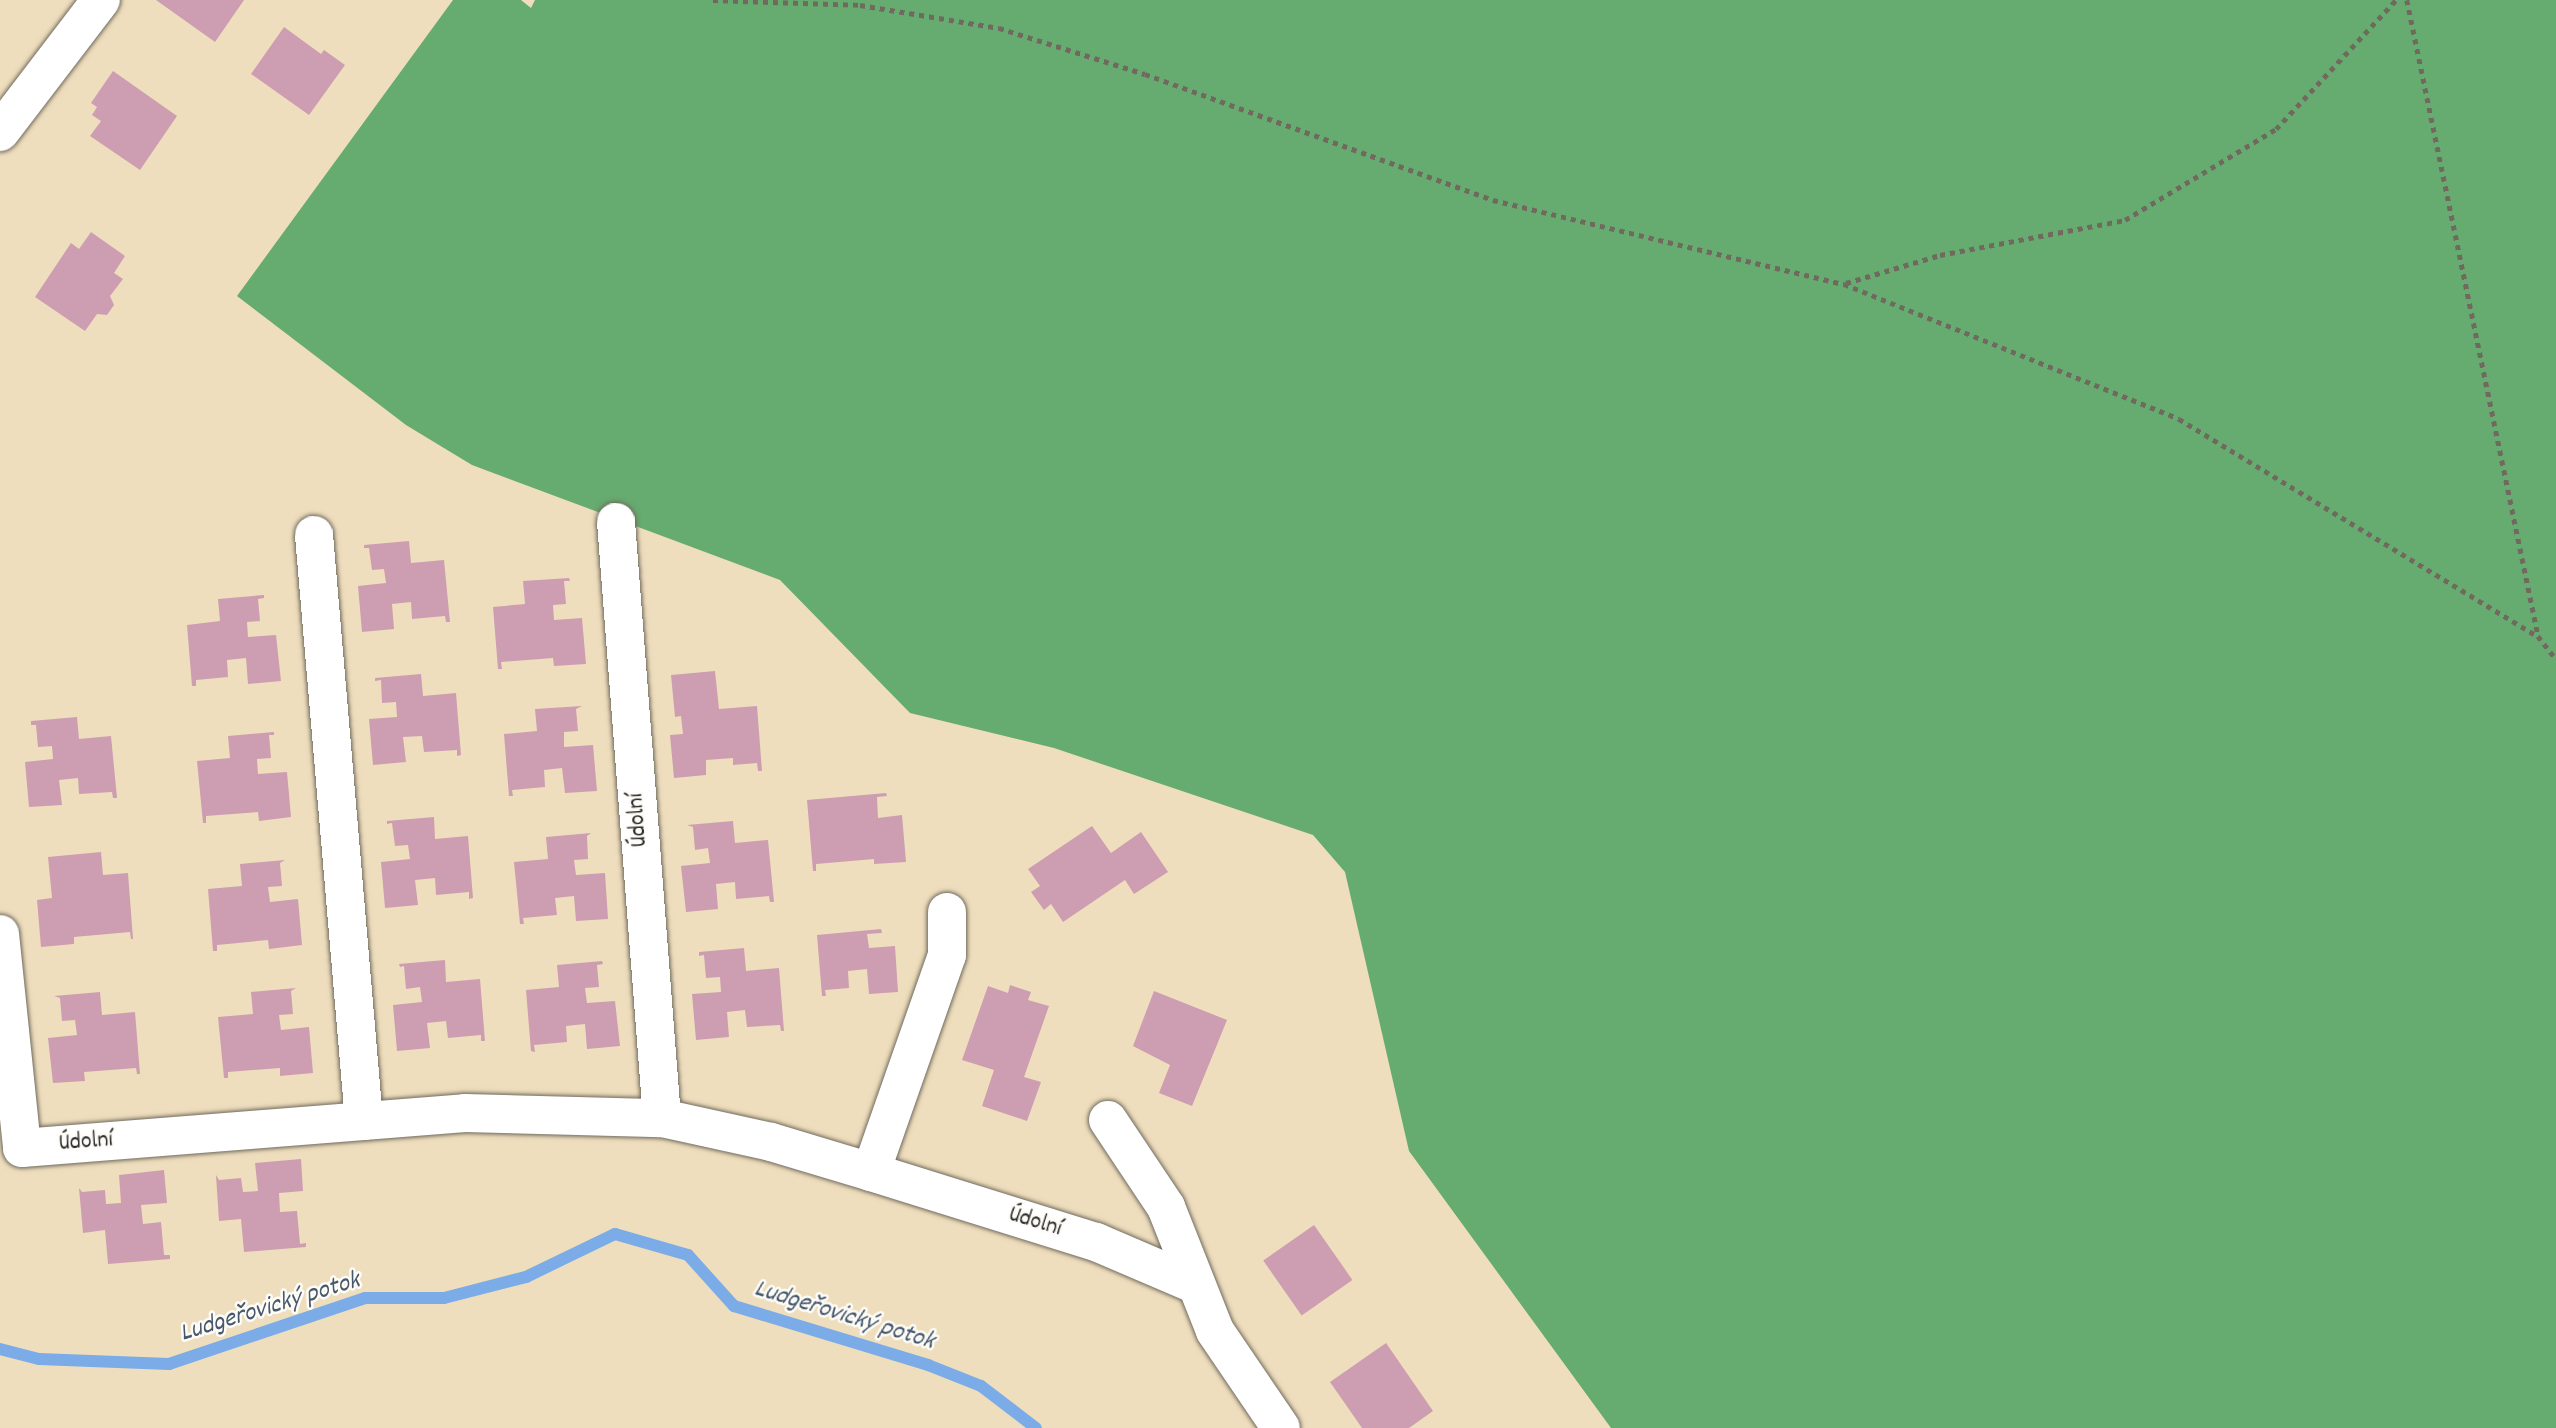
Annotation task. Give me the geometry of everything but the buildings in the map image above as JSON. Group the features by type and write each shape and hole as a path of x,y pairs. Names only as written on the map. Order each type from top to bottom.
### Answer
{"street":[{"path":"0,132 101,0"},
{"name":"Údolní","path":"616,522 662,1118"},
{"path":"314,535 364,1121"},
{"path":"871,1172 947,955 947,912"},
{"name":"Údolní","path":"0,934 22,1147 465,1113 662,1118 771,1142 1096,1242 1194,1284"},
{"path":"1108,1120 1166,1207 1194,1284 1215,1331 1281,1428"}],"path":[{"path":"713,0 860,5 999,28 1144,74 1493,200 1844,284 2179,419 2538,636 2556,659"},
{"path":"1844,284 1940,255 2125,220 2276,129 2396,0"},
{"path":"2407,0 2538,636"}],"green space":[{"path":"453,0 521,0 531,8 535,0 2556,0 2556,1428 1611,1428 1409,1151 1345,872 1313,835 1054,748 910,713 780,580 472,465 406,425 237,296"}],"waterway":[{"name":"Ludgeřovický potok","path":"0,1349 39,1359 169,1364 365,1298 444,1298 526,1277 615,1234 688,1255 734,1306 928,1365 981,1386 1036,1428"}]}
